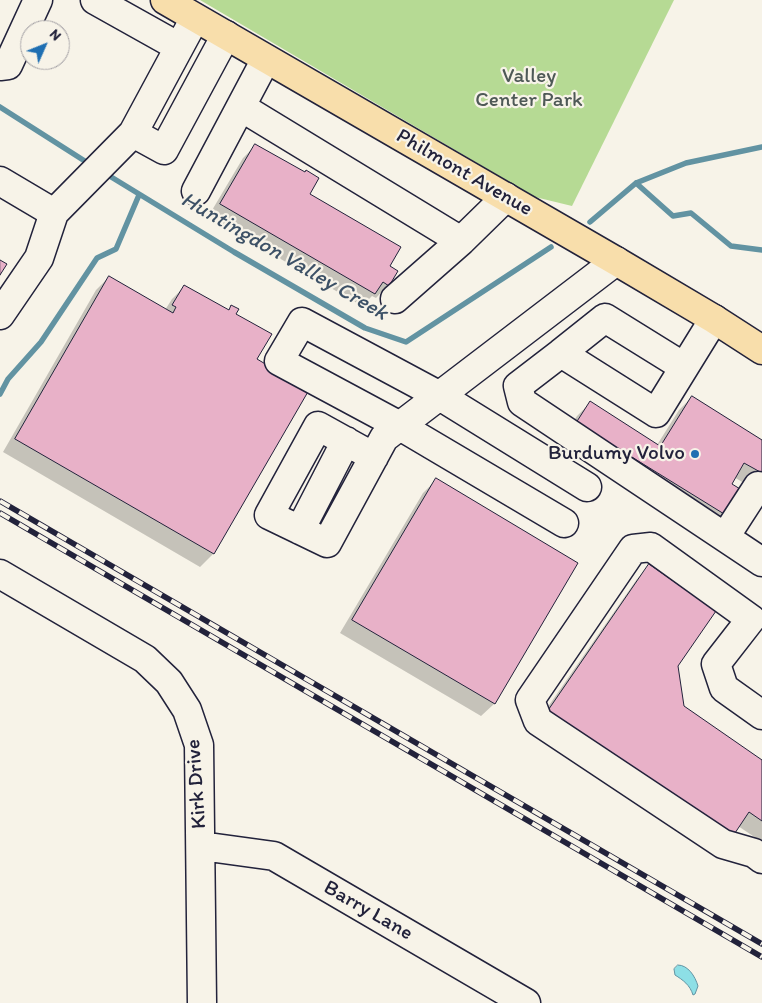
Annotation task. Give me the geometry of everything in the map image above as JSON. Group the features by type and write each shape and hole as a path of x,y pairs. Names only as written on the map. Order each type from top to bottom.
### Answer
{"main road":[{"name":"Philmont Avenue","path":"164,0 506,197 714,319 762,350"}],"street":[{"path":"0,66 8,65 38,0"},
{"path":"95,0 179,47"},
{"path":"0,315 39,258 54,213 133,133 195,18"},
{"path":"133,133 164,150 226,36"},
{"path":"196,191 266,59"},
{"path":"241,107 461,240"},
{"path":"0,181 54,213"},
{"path":"395,299 506,197"},
{"path":"374,457 346,441 300,530 327,543 374,457 384,438 616,262"},
{"path":"684,366 605,318 518,386 522,402 762,562"},
{"path":"561,353 656,413 714,319"},
{"path":"564,524 400,426 279,361 302,322 440,396 587,487"},
{"path":"725,537 758,486 762,488"},
{"path":"762,715 724,688 716,664 757,622 651,547 633,549 530,700 538,721 723,844 754,854 762,859"},
{"name":"Kirk Drive","path":"0,574 146,659 169,682 188,710 199,745 202,1003"},
{"name":"Barry Lane","path":"201,846 274,856 526,1003"}],"green space":[{"name":"Valley Center Park","path":"200,0 674,0 572,206 535,197"}],"water":[{"path":"678,965 688,969 695,978 698,986 695,994 693,995 686,983 675,975 674,969"}],"building":[{"path":"255,144 319,178 310,194 401,247 390,266 398,271 389,286 383,282 375,294 220,204"},
{"path":"0,260 7,264 0,275"},
{"path":"109,276 173,313 176,307 172,305 184,285 229,310 231,305 239,309 236,314 272,334 257,359 309,390 214,554 15,439"},
{"name":"Burdumy Volvo","path":"692,396 762,440 762,473 744,463 732,484 745,492 729,517 588,430 574,426 590,401 660,446"},
{"path":"436,478 578,563 495,704 352,620"},
{"path":"649,564 716,611 678,666 684,706 762,760 762,821 749,812 731,839 548,711"}],"waterway":[{"name":"Huntingdon Valley Creek","path":"0,107 91,165"},
{"name":"Huntingdon Valley Creek","path":"590,222 636,183 686,163 762,147"},
{"name":"Huntingdon Valley Creek","path":"103,172 234,252 365,328 406,342 551,247"},
{"path":"636,183 673,216 691,213 731,246 762,250"},
{"path":"0,394 8,379 41,342 97,258 116,249 139,195"}],"railway":[{"path":"0,501 762,944"},
{"path":"0,513 762,957"}],"place":[{"name":"Burdumy Volvo","path":"695,454"}]}
